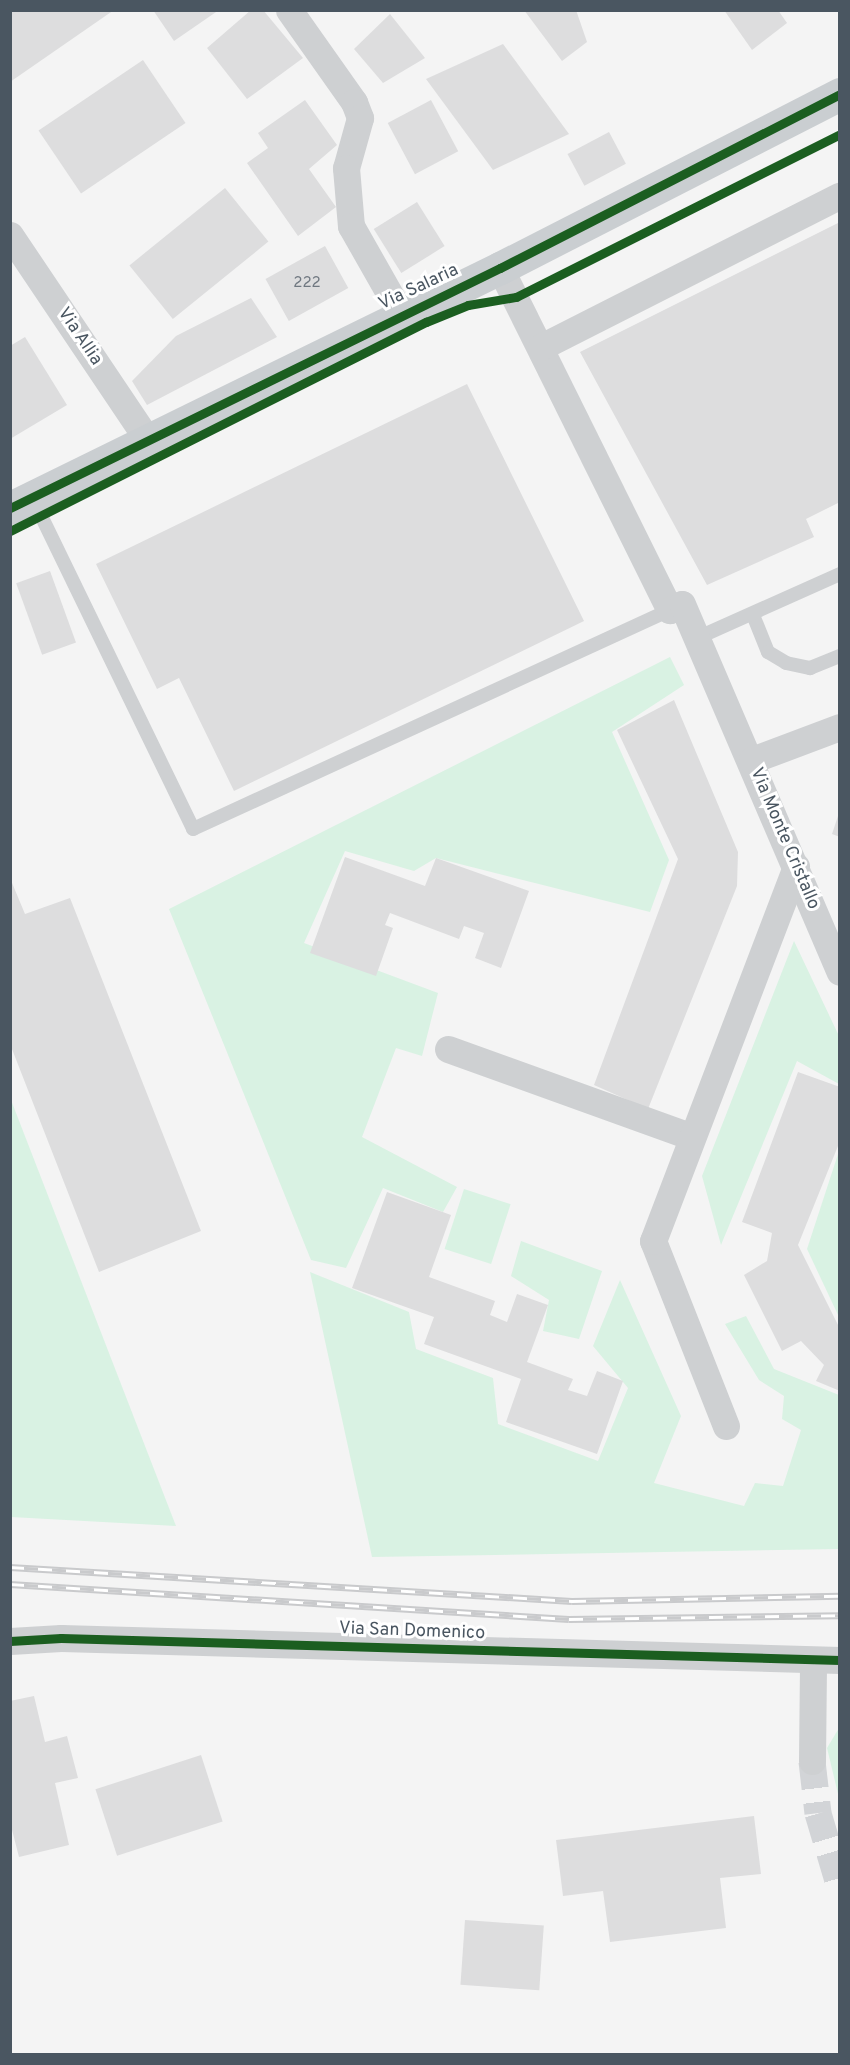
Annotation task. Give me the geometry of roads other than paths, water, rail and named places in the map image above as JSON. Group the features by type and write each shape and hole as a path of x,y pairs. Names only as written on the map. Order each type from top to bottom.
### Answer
{"main road":[{"name":"Via Salaria","path":"21,503 400,314 500,268 840,94"}],"street":[{"path":"289,10 354,102 360,118 346,168 351,226 400,314"},
{"path":"541,347 840,195"},
{"name":"Via Allia","path":"10,234 148,440"},
{"path":"500,268 670,610 682,604 752,760"},
{"name":"Via Monte Cristallo","path":"840,727 752,760 840,972"},
{"path":"726,1426 653,1241 796,866"},
{"path":"448,1050 692,1137"},
{"name":"Via San Domenico","path":"10,1641 61,1638 840,1660"},
{"path":"812,1761 813,1661"}],"lane":[{"path":"21,503 59,552 193,829 670,610"},
{"path":"696,638 753,615 840,574"},
{"path":"753,615 768,652 786,663 810,668 840,656"}],"tunnel":[{"path":"812,1761 818,1813 840,1887"}],"railway":[{"path":"10,1567 572,1601 840,1596"},
{"path":"10,1584 569,1619 840,1615"}]}
